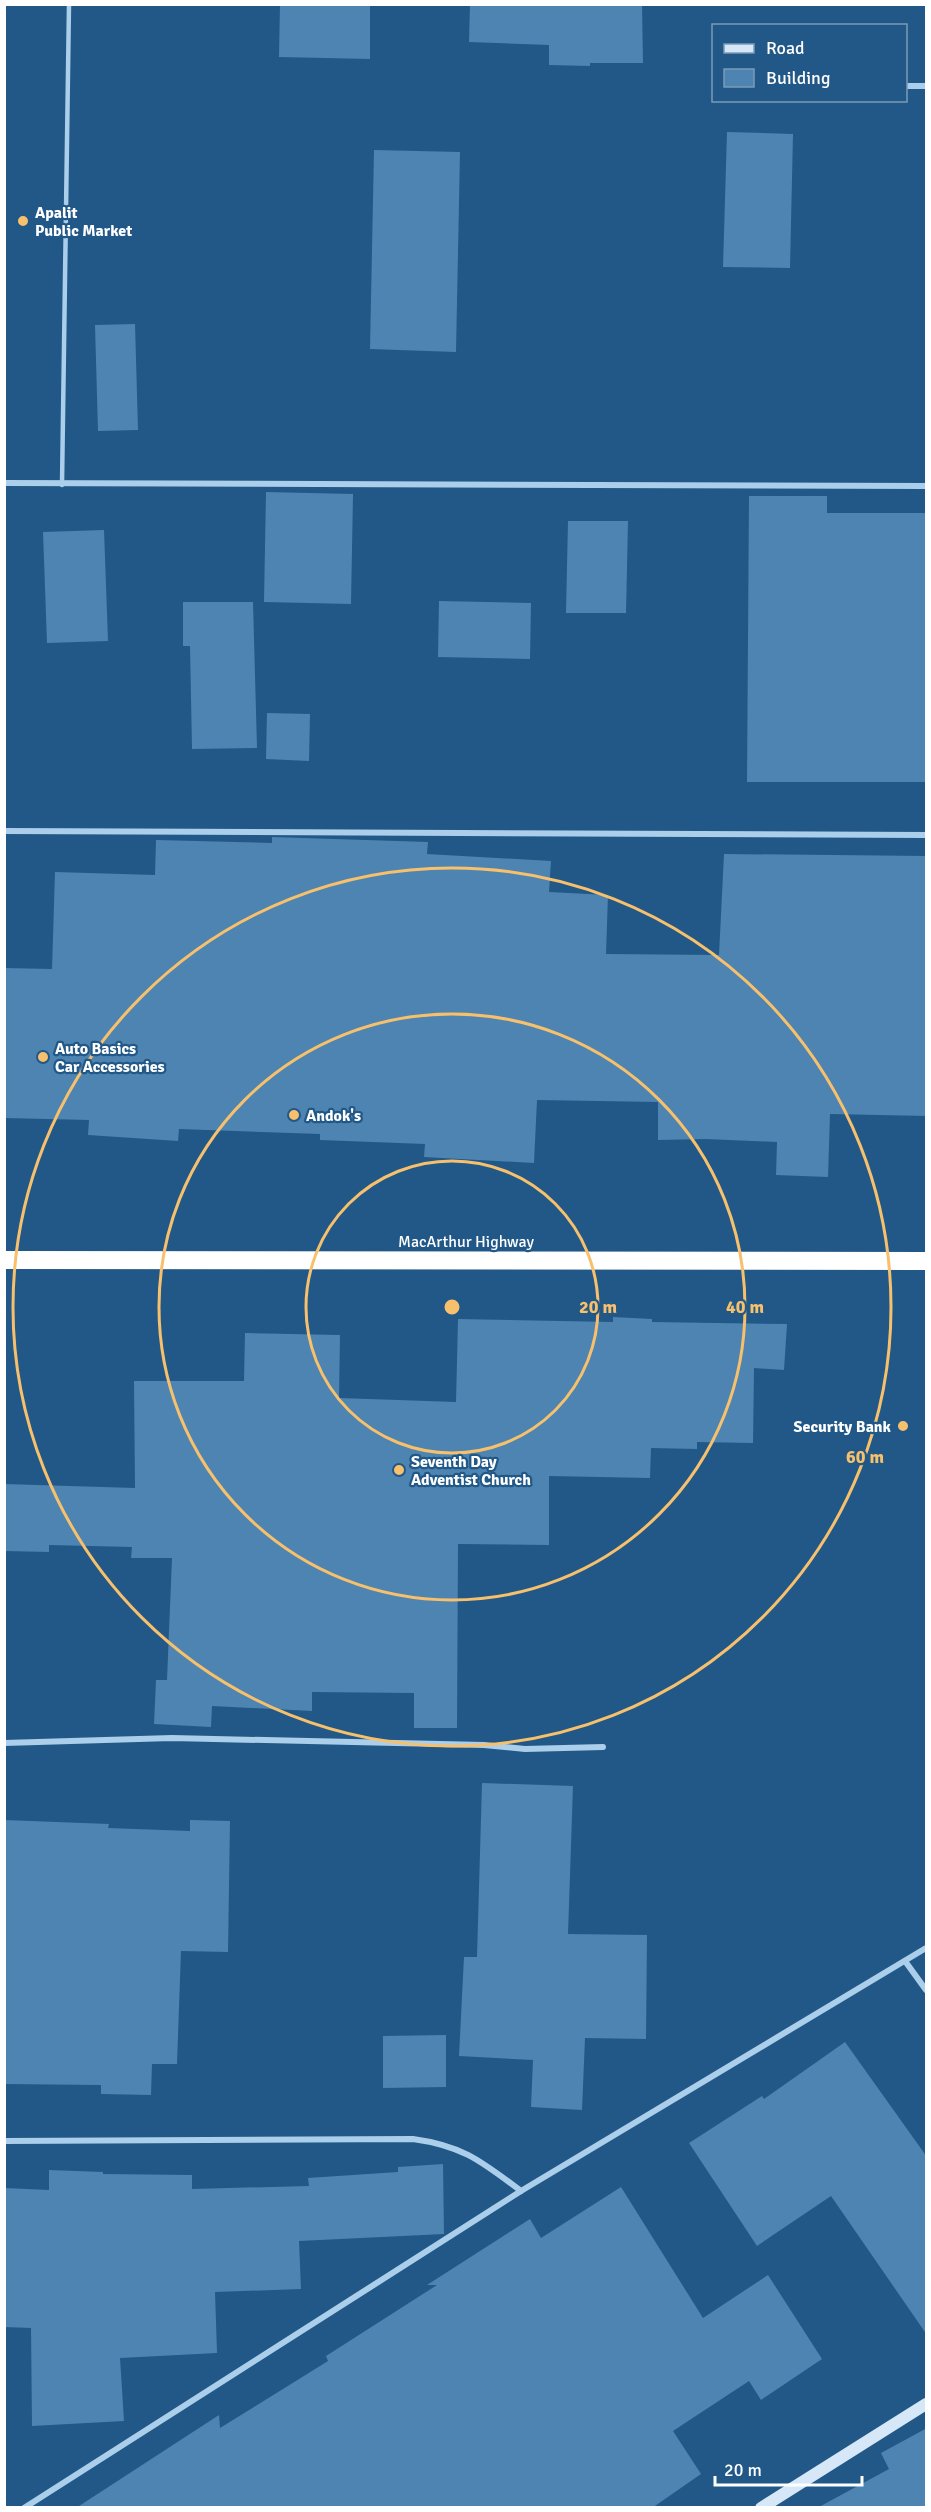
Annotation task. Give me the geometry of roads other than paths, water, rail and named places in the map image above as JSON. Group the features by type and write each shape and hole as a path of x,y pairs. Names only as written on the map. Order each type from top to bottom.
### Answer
{"highway":[{"name":"MacArthur Highway","path":"4,1260 927,1261"}],"street":[{"path":"907,86 927,86"},
{"path":"4,483 62,485 927,486"},
{"path":"4,831 927,835"},
{"path":"4,1743 172,1738 484,1745 525,1749 603,1747"},
{"path":"24,2508 521,2191 927,1948"},
{"path":"905,1961 927,1989"},
{"path":"4,2141 413,2139 443,2143 471,2154 521,2191"},
{"path":"760,2508 927,2404"}],"lane":[{"path":"62,485 69,4"}],"place":[{"name":"Apalit Public Market","path":"23,221"},
{"name":"Auto Basics Car Accessories","path":"43,1057"},
{"name":"Andok's","path":"294,1115"},
{"name":"Security Bank","path":"903,1426"},
{"name":"Seventh Day Adventist Church","path":"399,1470"}]}
